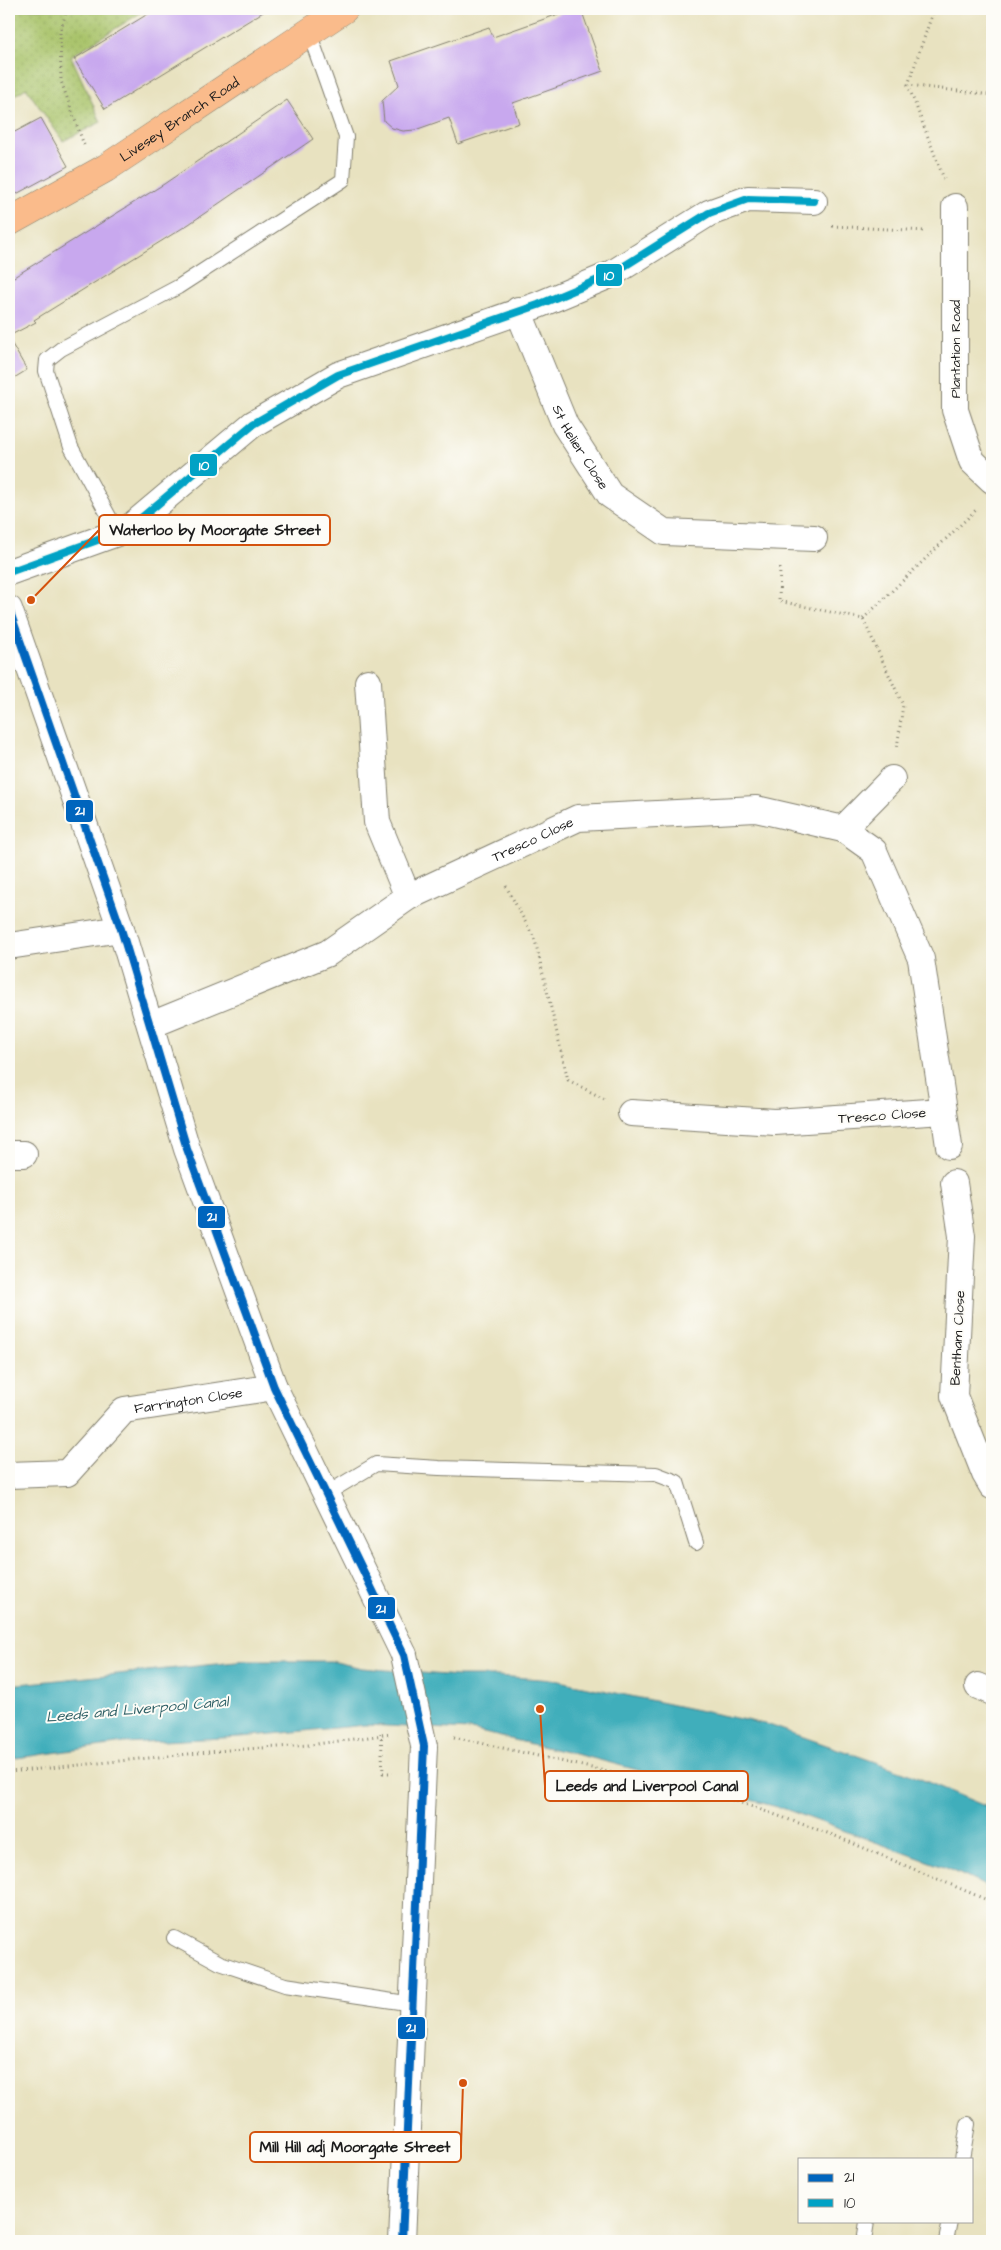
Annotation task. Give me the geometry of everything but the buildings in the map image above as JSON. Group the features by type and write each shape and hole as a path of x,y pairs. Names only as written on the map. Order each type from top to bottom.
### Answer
{"main road":[{"name":"Livesey Branch Road","path":"9,222 94,174 344,9"}],"street":[{"path":"9,572 123,531 253,424 338,375 610,275 709,213 748,199 814,201"},
{"name":"Plantation Road","path":"955,220 955,410 972,461 992,480"},
{"name":"St Helier Close","path":"518,310 566,425 610,494 664,532 814,538"},
{"path":"9,609 121,929 187,1149 274,1387 404,1655 424,1746 402,2241"},
{"path":"368,682 377,822 408,897"},
{"path":"843,828 892,779"},
{"name":"Tresco Close","path":"151,1025 328,953 408,897 578,818 756,809 843,828 874,851 921,959 944,1111 775,1122 631,1113"},
{"path":"9,946 121,929"},
{"path":"944,1111 949,1146"},
{"name":"Bentham Close","path":"954,1183 962,1236 954,1396 985,1474 992,1486"},
{"name":"Farrington Close","path":"9,1475 67,1473 124,1410 274,1387"}],"lane":[{"path":"123,531 71,447 46,371 47,360 61,349 178,287 343,180 346,136 309,32"},
{"path":"326,1494 376,1464 440,1468 656,1474 677,1482 696,1543"},
{"path":"174,1938 220,1963 285,1985 412,2004"},
{"path":"962,2158 968,2124"},
{"path":"864,2241 867,2222"},
{"path":"946,2241 950,2222"}],"path":[{"path":"67,9 60,32 61,81 94,174"},
{"path":"814,201 832,228 955,220 908,85 934,9"},
{"path":"908,85 992,95"},
{"path":"863,619 979,506"},
{"path":"782,536 779,602 863,619"},
{"path":"863,619 903,705 892,779"},
{"path":"491,859 535,940 568,1080 631,1113"},
{"path":"9,1772 229,1750 309,1746 381,1734 399,1734"},
{"path":"452,1737 733,1800 833,1835 992,1902"}],"green space":[{"path":"9,9 147,9 71,56 101,122 63,141 26,88 9,99"}],"water":[{"path":"246,1661 331,1661 362,1668 457,1676 497,1676 554,1680 769,1725 904,1772 992,1809 992,1889 949,1869 785,1809 592,1758 471,1730 366,1725 241,1737 124,1743 9,1759 9,1685"}],"transit line":[{"name":"10","path":"9,572 128,529 253,424 338,375 538,305 610,275 709,213 748,199 814,201"},
{"name":"21","path":"9,609 121,929 187,1149 274,1387 404,1655 424,1746 402,2241"}],"place":[{"name":"Waterloo by Moorgate Street","path":"31,600"},
{"name":"Leeds and Liverpool Canal","path":"540,1709"},
{"name":"Mill Hill adj Moorgate Street","path":"463,2083"}]}
